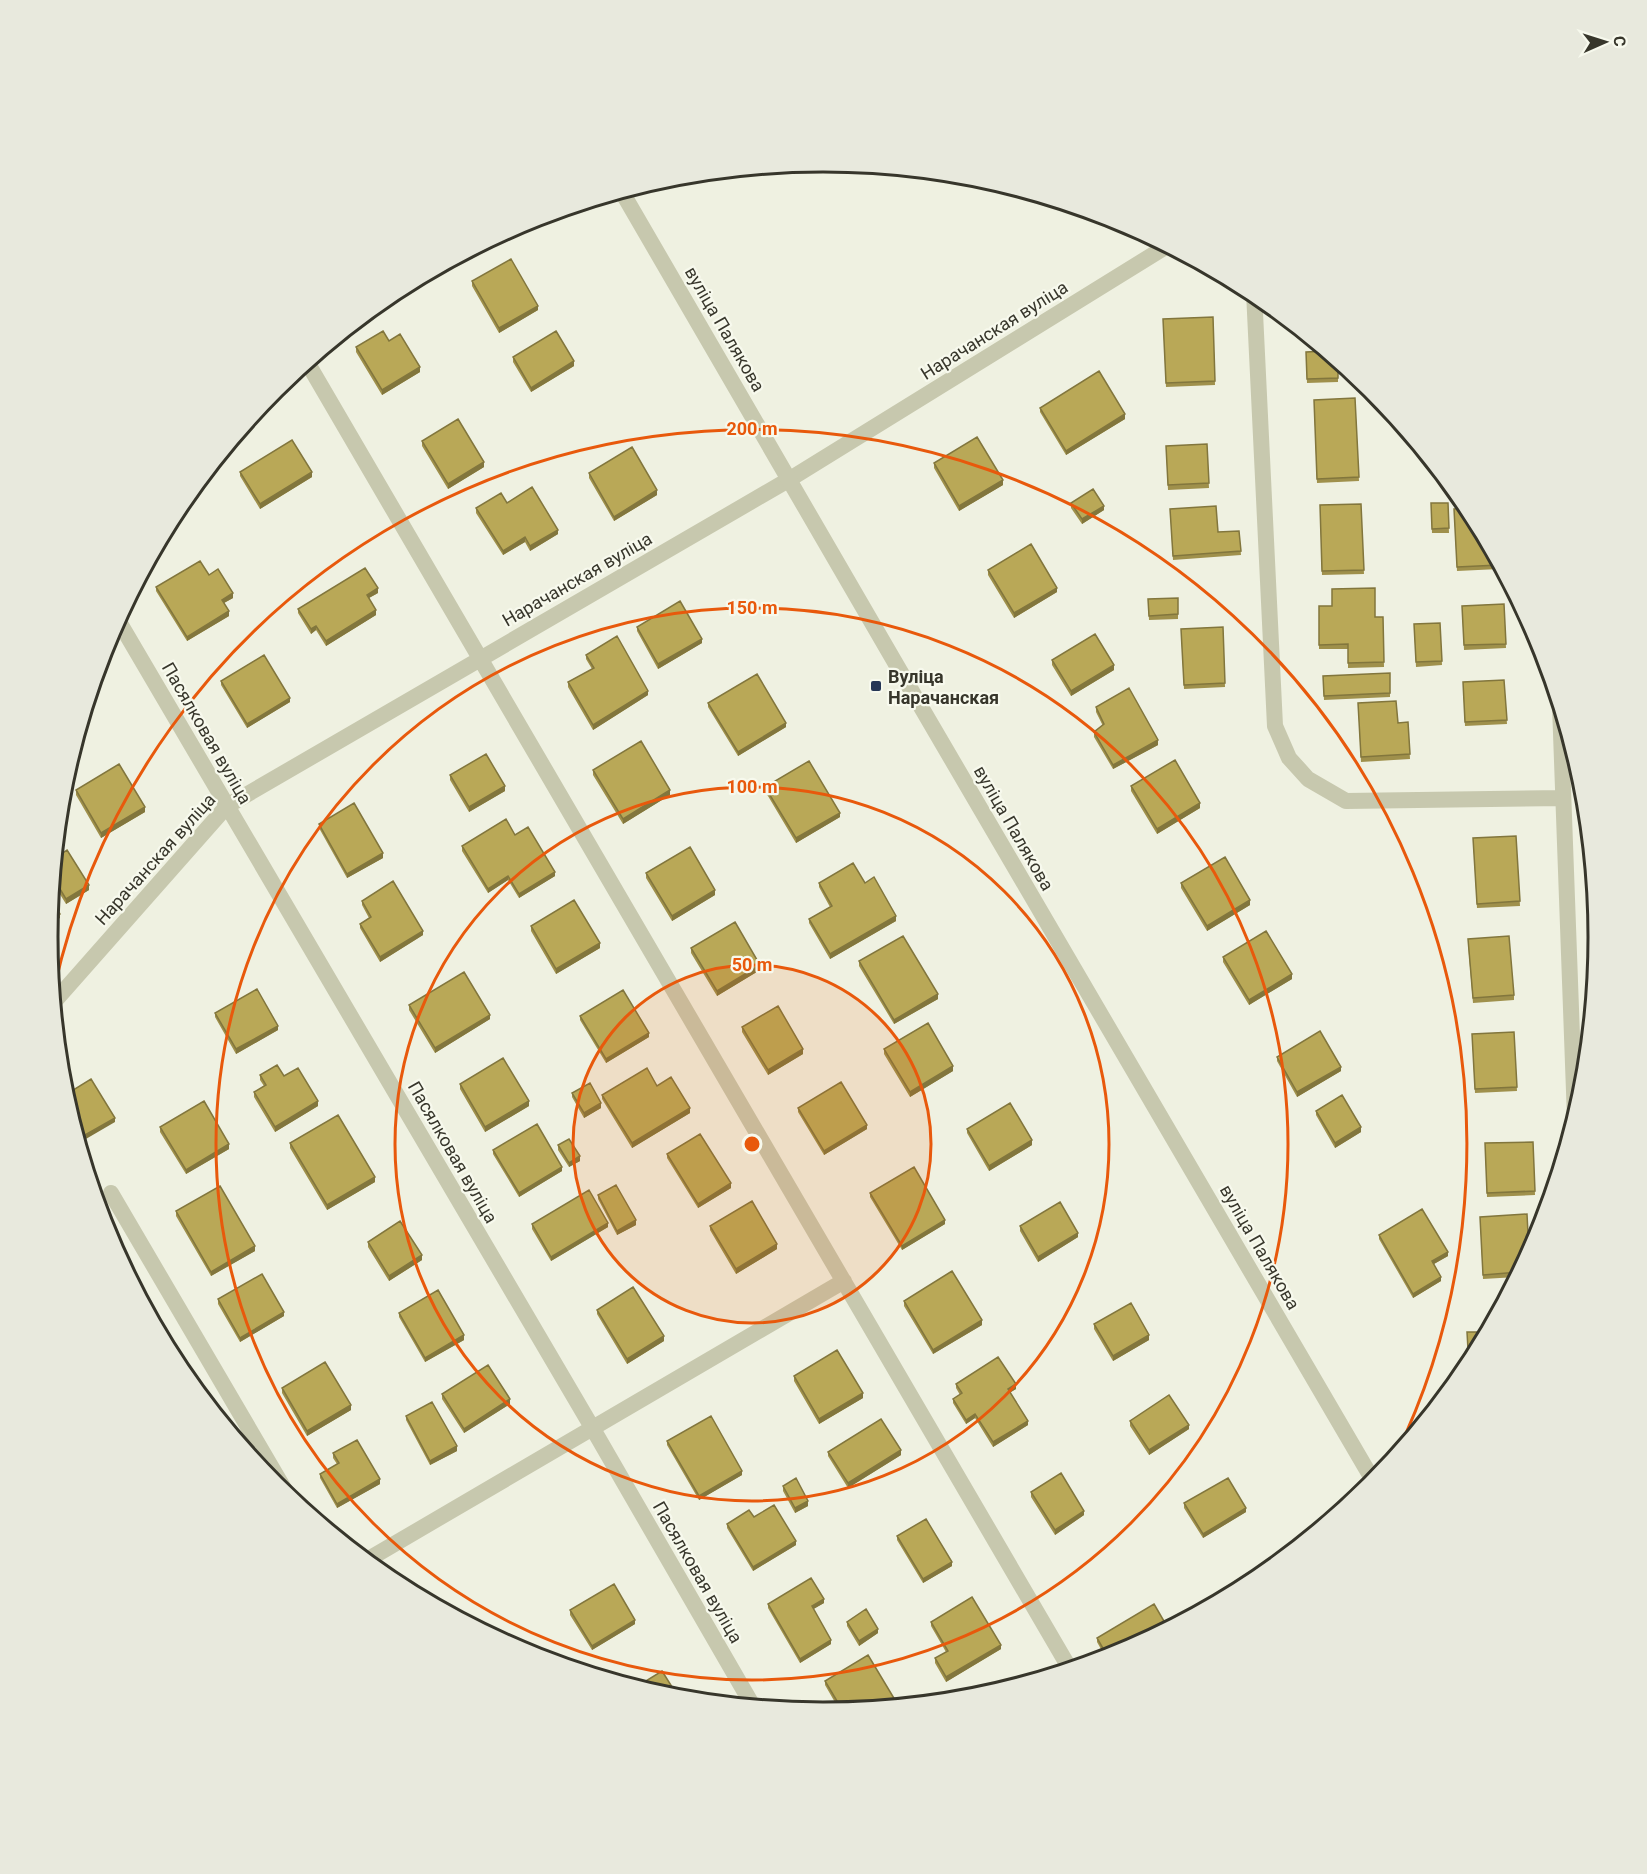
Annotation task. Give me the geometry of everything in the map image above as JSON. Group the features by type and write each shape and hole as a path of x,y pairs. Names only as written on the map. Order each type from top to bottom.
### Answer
{"street":[{"name":"вуліца Палякова","path":"626,198 1369,1473"},
{"name":"Нарачанская вуліца","path":"61,994 227,806 790,479 1160,250"},
{"path":"1255,305 1275,726 1289,758 1308,779 1346,801 1563,798"},
{"path":"311,369 1066,1662"},
{"name":"Пасялковая вуліца","path":"123,629 748,1697"},
{"path":"1561,735 1574,1087"},
{"path":"111,1192 270,1464"},
{"path":"374,1556 844,1281"}],"building":[{"path":"511,259 538,306 499,328 472,281"},
{"path":"1213,317 1215,381 1166,383 1163,319"},
{"path":"383,331 389,341 400,334 420,367 382,390 356,347"},
{"path":"556,331 574,361 531,388 513,357"},
{"path":"1306,352 1315,352 1338,371 1338,378 1307,379"},
{"path":"1099,371 1125,414 1066,451 1040,408"},
{"path":"1355,398 1359,477 1317,479 1314,400"},
{"path":"458,419 484,462 448,484 422,441"},
{"path":"977,437 1003,480 959,506 934,463"},
{"path":"292,440 312,472 260,504 240,472"},
{"path":"1207,444 1209,483 1168,485 1166,446"},
{"path":"632,447 657,490 614,517 589,473"},
{"path":"532,487 558,530 530,546 525,537 503,551 476,508 501,493 507,503"},
{"path":"1093,489 1104,506 1082,519 1071,503"},
{"path":"1431,503 1448,503 1449,528 1432,529"},
{"path":"1361,504 1364,570 1322,571 1320,505"},
{"path":"1216,506 1218,532 1239,531 1241,551 1173,556 1170,509"},
{"path":"1454,509 1458,509 1460,512 1492,565 1457,567"},
{"path":"1031,544 1057,588 1014,613 988,570"},
{"path":"200,561 209,575 218,569 233,593 222,600 229,611 187,637 156,587"},
{"path":"365,568 378,588 367,595 376,610 326,641 316,626 311,629 298,609"},
{"path":"1375,588 1375,617 1383,617 1384,662 1348,663 1348,644 1319,645 1319,606 1332,606 1332,589"},
{"path":"1178,598 1178,614 1149,616 1148,599"},
{"path":"680,601 702,639 658,664 637,627"},
{"path":"1504,604 1506,644 1464,645 1462,606"},
{"path":"1440,623 1442,661 1416,662 1414,624"},
{"path":"1223,627 1225,683 1184,685 1181,629"},
{"path":"1095,634 1114,665 1071,691 1052,660"},
{"path":"617,636 648,691 593,725 568,682 594,668 586,655"},
{"path":"264,655 290,698 247,724 221,681"},
{"path":"1390,673 1390,693 1324,696 1323,676"},
{"path":"757,674 786,723 738,752 708,703"},
{"path":"1504,680 1507,720 1465,722 1463,682"},
{"path":"1129,688 1158,740 1113,765 1094,732 1104,724 1096,707"},
{"path":"1396,701 1398,723 1408,722 1410,754 1361,757 1358,703"},
{"path":"641,741 670,790 623,819 593,770"},
{"path":"486,754 505,786 469,807 450,775"},
{"path":"1175,760 1200,803 1157,829 1131,786"},
{"path":"809,761 840,813 796,838 765,787"},
{"path":"119,764 145,807 101,833 76,790"},
{"path":"354,803 383,853 347,874 319,824"},
{"path":"506,819 515,835 528,827 555,872 519,894 508,876 488,889 462,846"},
{"path":"1516,836 1520,901 1477,904 1473,838"},
{"path":"690,847 715,890 672,916 646,873"},
{"path":"67,850 89,885 66,899 60,889 63,853"},
{"path":"1225,857 1250,900 1207,926 1181,883"},
{"path":"853,863 865,883 874,877 896,916 830,954 809,919 832,906 819,883"},
{"path":"393,881 423,931 380,957 360,924 371,917 362,901"},
{"path":"574,900 600,943 556,969 531,926"},
{"path":"735,922 760,965 717,991 691,948"},
{"path":"1266,931 1292,974 1249,1000 1223,957"},
{"path":"903,936 938,994 894,1020 859,961"},
{"path":"1509,936 1514,995 1473,998 1468,939"},
{"path":"464,972 490,1015 435,1048 409,1005"},
{"path":"257,989 278,1026 236,1049 215,1013"},
{"path":"623,990 649,1033 606,1059 580,1016"},
{"path":"778,1006 803,1049 768,1070 742,1027"},
{"path":"928,1023 953,1066 910,1092 884,1049"},
{"path":"1320,1031 1341,1067 1297,1092 1277,1057"},
{"path":"1514,1032 1517,1087 1475,1089 1472,1034"},
{"path":"503,1058 529,1101 485,1127 460,1084"},
{"path":"277,1065 284,1076 298,1068 318,1101 275,1127 254,1092 266,1085 260,1075"},
{"path":"647,1068 657,1086 671,1077 690,1108 632,1143 602,1095"},
{"path":"91,1079 115,1118 85,1135 74,1090"},
{"path":"841,1082 867,1125 824,1151 798,1108"},
{"path":"590,1083 601,1103 584,1113 572,1093"},
{"path":"1342,1095 1361,1127 1335,1143 1316,1111"},
{"path":"204,1101 229,1144 186,1170 160,1127"},
{"path":"1010,1103 1032,1140 989,1166 967,1129"},
{"path":"338,1115 375,1177 327,1205 290,1143"},
{"path":"537,1124 562,1167 519,1193 493,1150"},
{"path":"700,1134 731,1183 698,1204 667,1154"},
{"path":"569,1139 580,1156 569,1163 558,1145"},
{"path":"1533,1142 1535,1191 1487,1193 1485,1143"},
{"path":"914,1167 945,1220 902,1246 870,1193"},
{"path":"616,1185 636,1220 617,1231 598,1195"},
{"path":"220,1186 255,1246 211,1272 176,1211"},
{"path":"589,1190 608,1223 551,1257 532,1224"},
{"path":"752,1201 777,1244 736,1269 710,1226"},
{"path":"1060,1202 1078,1233 1038,1257 1020,1226"},
{"path":"1422,1209 1448,1252 1432,1261 1441,1277 1413,1294 1379,1235"},
{"path":"1527,1214 1528,1234 1511,1273 1483,1275 1480,1217"},
{"path":"400,1221 422,1255 389,1276 368,1242"},
{"path":"952,1271 982,1320 933,1350 904,1301"},
{"path":"262,1274 284,1312 240,1338 218,1299"},
{"path":"633,1287 664,1336 627,1359 597,1310"},
{"path":"438,1290 464,1335 425,1358 399,1313"},
{"path":"1131,1303 1149,1335 1113,1356 1094,1324"},
{"path":"1467,1332 1479,1332 1468,1349"},
{"path":"837,1350 863,1393 819,1419 794,1376"},
{"path":"998,1357 1016,1384 1008,1389 1028,1421 993,1442 975,1414 966,1420 953,1399 962,1393 956,1384"},
{"path":"325,1362 351,1405 307,1431 282,1388"},
{"path":"488,1365 510,1399 464,1429 442,1394"},
{"path":"1169,1395 1189,1425 1149,1450 1130,1421"},
{"path":"432,1402 457,1446 430,1461 406,1416"},
{"path":"711,1416 742,1471 699,1496 667,1441"},
{"path":"881,1419 901,1450 848,1483 828,1452"},
{"path":"357,1440 380,1479 337,1504 320,1474 339,1463 333,1453"},
{"path":"1061,1473 1084,1511 1055,1530 1031,1492"},
{"path":"796,1478 808,1501 795,1508 783,1486"},
{"path":"1228,1478 1246,1508 1203,1534 1184,1503"},
{"path":"774,1505 796,1541 753,1567 727,1524 749,1510 754,1517"},
{"path":"926,1519 952,1562 923,1579 897,1536"},
{"path":"811,1578 824,1599 812,1606 831,1640 800,1659 768,1604"},
{"path":"614,1584 635,1620 592,1646 570,1610"},
{"path":"972,1597 1001,1645 946,1677 935,1658 948,1651 931,1622"},
{"path":"1154,1604 1164,1622 1103,1649 1097,1638"},
{"path":"866,1609 878,1629 859,1641 847,1622"},
{"path":"868,1655 894,1698 837,1701 825,1681"},
{"path":"662,1671 672,1686 646,1681"}],"place":[{"name":"Вуліца Нарачанская","path":"876,686"}]}
